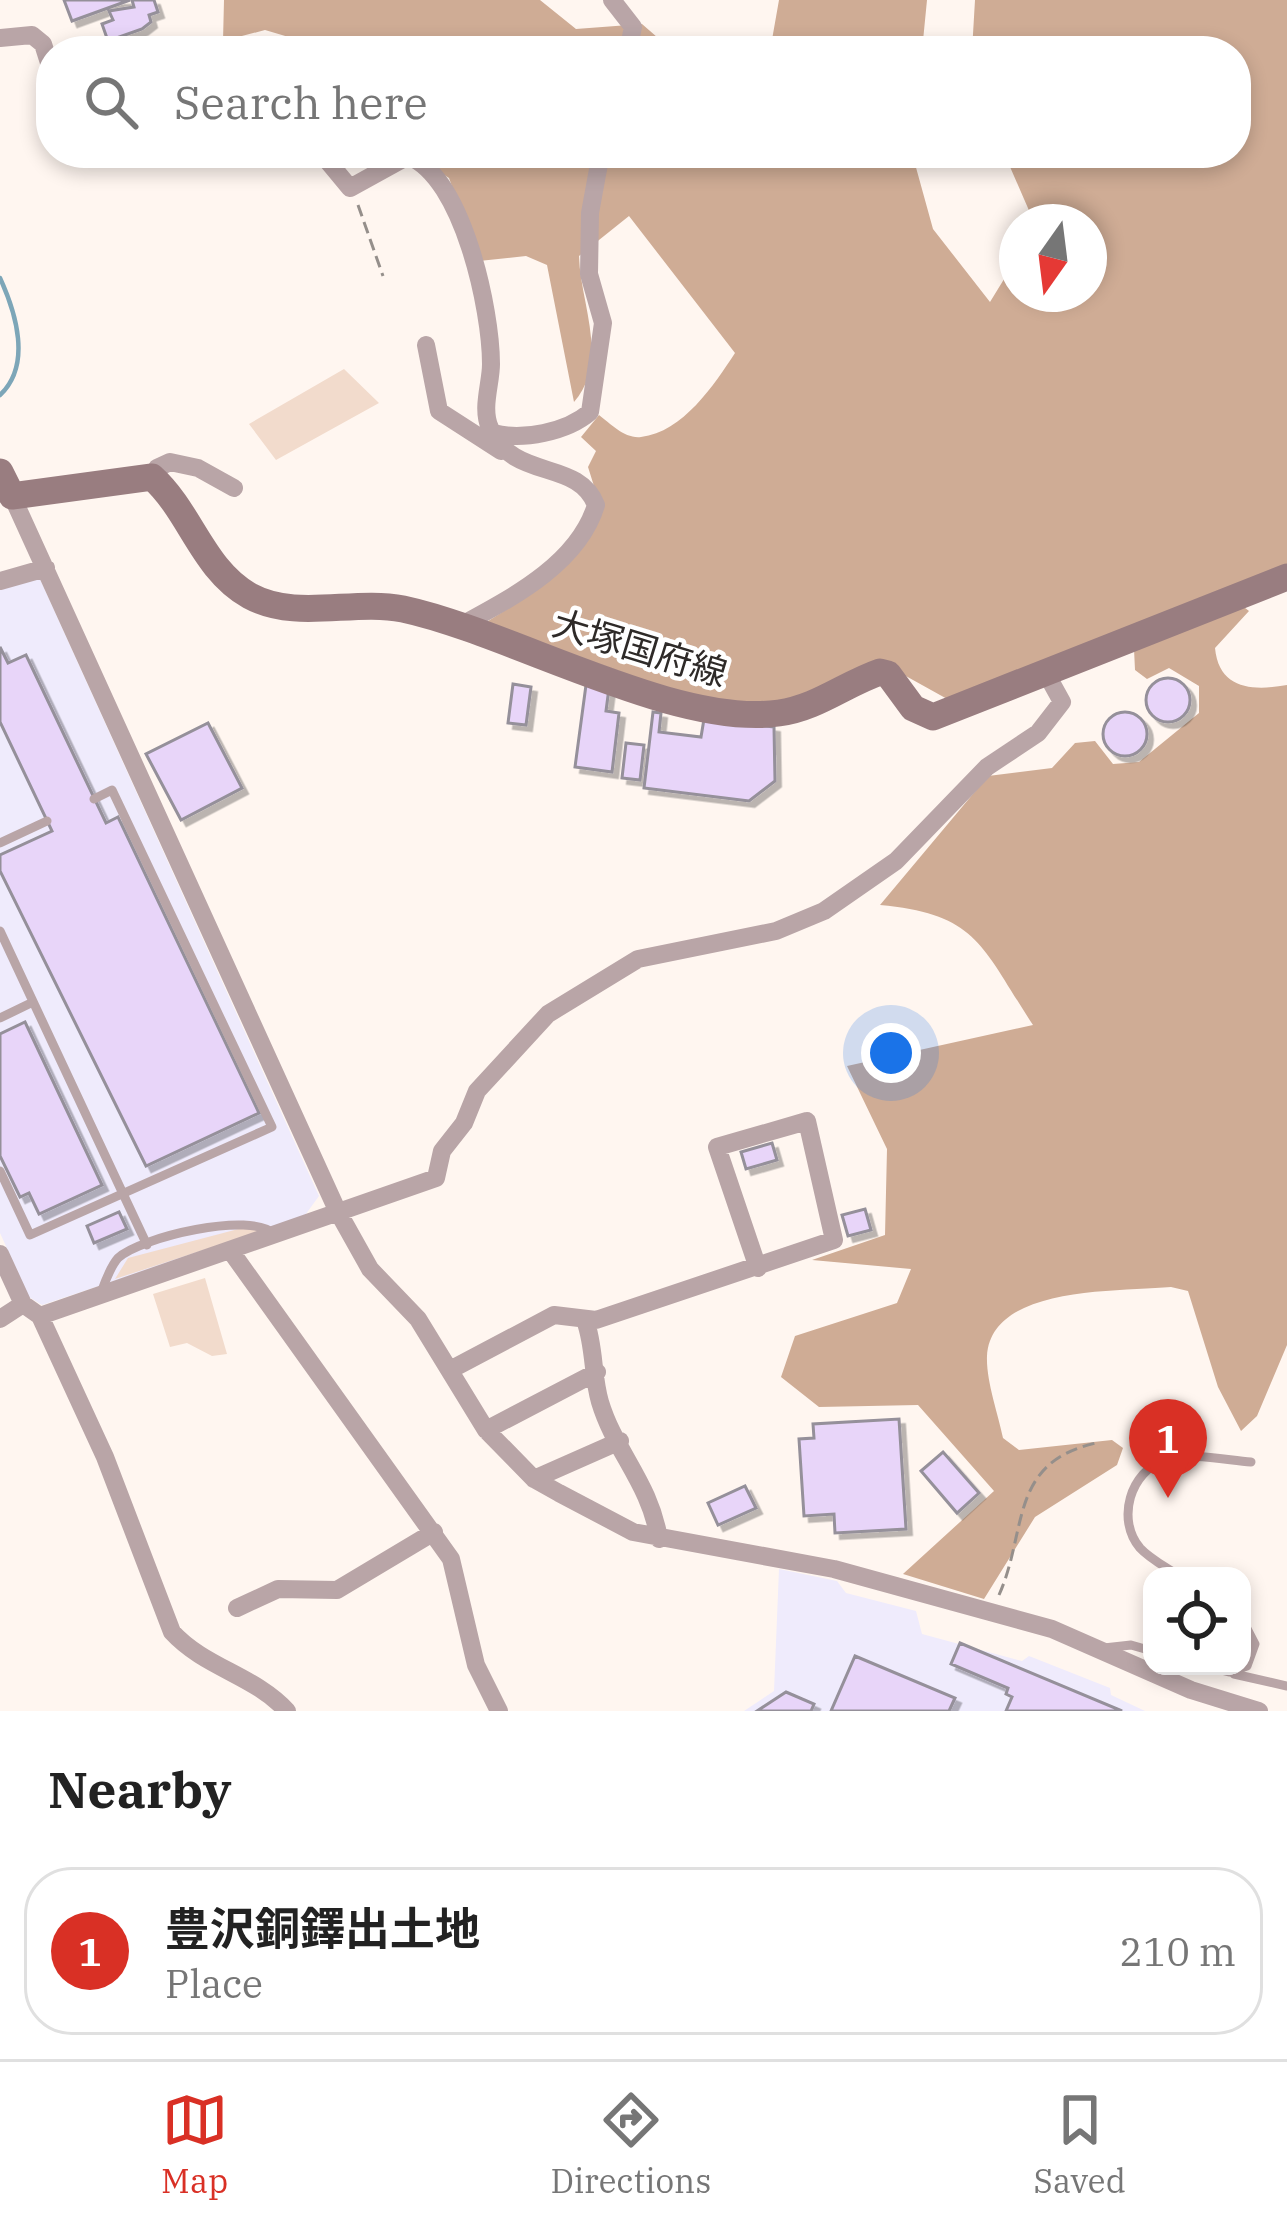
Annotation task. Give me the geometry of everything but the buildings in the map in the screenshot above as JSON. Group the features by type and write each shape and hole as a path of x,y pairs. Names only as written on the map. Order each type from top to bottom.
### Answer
{"main road":[{"name":"大塚国府線","path":"152,477 213,564 250,596 286,608 402,609 697,707 754,716 809,707 880,672 894,680 913,708 933,717 1283,582"},
{"path":"6,484 152,477"}],"street":[{"path":"612,0 633,27 631,36"},
{"path":"0,38 36,38"},
{"path":"333,168 350,188 386,168"},
{"path":"426,168 459,214 491,365 487,417 505,454"},
{"path":"494,433 509,437 566,426 590,412 603,322 589,274 590,213 599,168"},
{"path":"426,345 440,410 505,454 577,481 590,491 596,505 584,532 527,590 458,627"},
{"path":"152,477 157,468 176,463 234,488"},
{"path":"6,484 337,1210 370,1269 406,1305 486,1430 535,1479 633,1532 834,1569 991,1612 1102,1648 1191,1690 1258,1711"},
{"path":"0,581 46,568"},
{"path":"40,1316 436,1178 442,1151 494,1069 548,1015 638,959 776,932 863,886 911,846 987,767 1038,733 1063,702 1046,673"},
{"path":"450,1370 554,1315 584,1320 758,1268 834,1240 807,1121 717,1147 758,1268"},
{"path":"230,1250 434,1532 456,1570 476,1666 499,1711"},
{"path":"0,1254 23,1304 40,1316 105,1457 172,1632 192,1654 251,1681 287,1711"},
{"path":"0,1319 23,1304"},
{"path":"584,1320 600,1402 653,1503 658,1538"},
{"path":"486,1430 597,1372"},
{"path":"535,1479 620,1441"},
{"path":"237,1608 278,1588 337,1589 434,1532"}],"lane":[{"path":"0,1172 29,1235 272,1127 112,790 94,799"},
{"path":"0,843 47,821"},
{"path":"0,931 147,1245"},
{"path":"0,1018 33,1002"},
{"path":"100,1295 116,1261 147,1245 248,1221 274,1234"},
{"path":"1166,1567 1141,1549 1129,1526 1130,1498 1142,1476 1152,1466 1178,1458 1252,1462"},
{"path":"1102,1648 1143,1648"},
{"path":"1241,1675 1287,1686"}],"path":[{"path":"350,188 383,277"},
{"path":"991,1612 1003,1588 1025,1495 1065,1450 1096,1443"}],"shaded area":[{"path":"224,0 540,0 576,29 642,24 656,36 285,36 265,30 223,36"},
{"path":"779,0 927,0 923,36 773,36"},
{"path":"975,0 1287,0 1287,567 949,700 895,670 783,705 694,698 485,623 534,592 599,502 588,467 596,451 581,437 599,415 629,436 656,433 696,405 735,353 629,216 579,256 592,350 585,386 574,402 547,265 526,256 479,261 449,178 434,168 916,168 933,229 990,302 999,287 999,312 1107,312 1107,204 1026,204 1011,168 1251,168 1251,36 973,36"},
{"path":"344,369 379,403 276,460 249,424"},
{"path":"40,579 319,1196 303,1218 42,1305 29,1297 0,1233 0,588"},
{"path":"1240,604 1249,611 1215,648 1223,672 1251,687 1287,685 1287,1345 1257,1416 1241,1431 1218,1387 1188,1291 1171,1287 1091,1292 1033,1304 1010,1316 994,1333 987,1356 1003,1438 1019,1450 1112,1440 1123,1448 1117,1465 1035,1517 984,1599 903,1574 994,1491 918,1405 819,1407 781,1377 795,1336 897,1303 911,1269 812,1260 885,1235 887,1149 847,1066 1033,1025 988,956 958,927 938,917 880,905 988,776 1052,768 1075,743 1095,741 1113,764 1139,762 1199,713 1199,686 1169,668 1147,679 1135,670 1134,649"},
{"path":"246,1227 261,1231 115,1279 128,1258"},
{"path":"205,1278 227,1354 212,1356 187,1343 170,1347 153,1294"},
{"path":"779,1569 837,1581 846,1593 916,1611 922,1634 1022,1661 1029,1656 1110,1688 1111,1695 1145,1711 744,1711 774,1691"}],"waterway":[{"path":"0,278 18,338 16,369 0,395"}],"place":[{"name":"豊沢銅鐸出土地","path":"1168,1498"}]}
